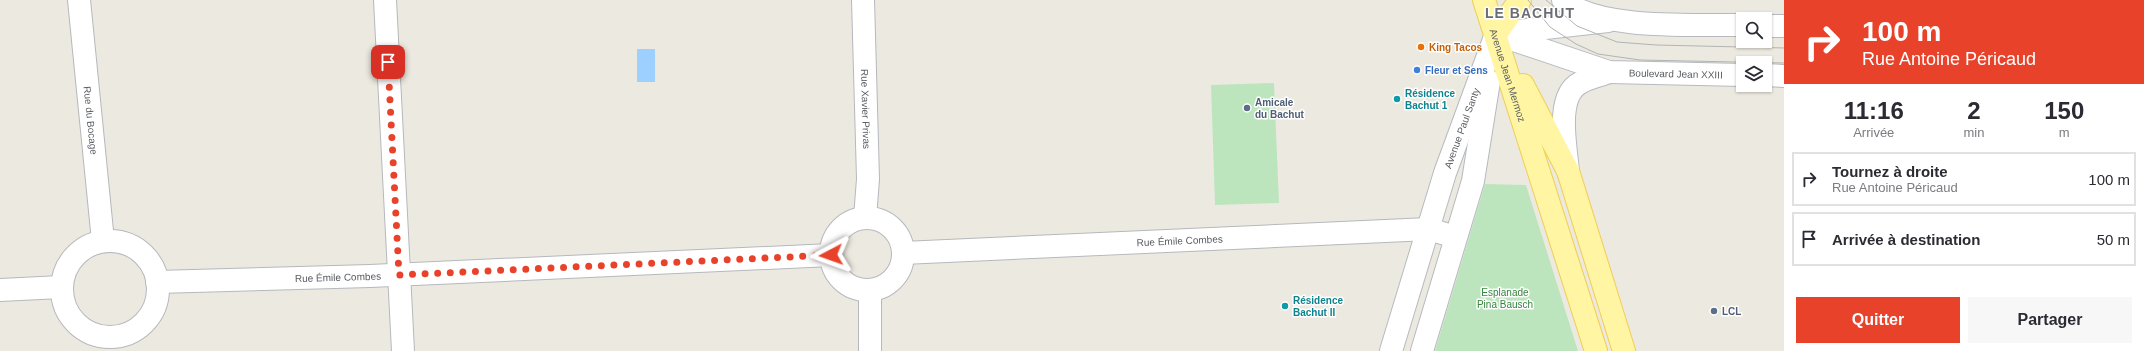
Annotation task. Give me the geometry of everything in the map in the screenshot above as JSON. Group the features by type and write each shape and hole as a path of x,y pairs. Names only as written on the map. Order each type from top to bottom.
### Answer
{"main road":[{"path":"1484,0 1496,34"},
{"path":"1496,34 1520,0"},
{"name":"Avenue Jean Mermoz","path":"1496,34 1568,171 1624,351"},
{"name":"Avenue Jean Mermoz","path":"1496,34 1596,351"}],"street":[{"name":"Rue du Bocage","path":"78,0 102,241"},
{"path":"385,0 403,351"},
{"name":"Rue Xavier Privas","path":"863,0 868,179 865,218"},
{"path":"1564,0 1568,4 1588,13 1613,20"},
{"path":"1496,34 1550,27 1576,26 1613,20 1736,25"},
{"path":"1772,26 1784,26"},
{"name":"Boulevard Jean XXIII","path":"1496,34 1609,72 1736,75"},
{"name":"Avenue Paul Santy","path":"1391,351 1450,159 1496,34"},
{"name":"Avenue Paul Santy","path":"1422,351 1476,168 1496,34"},
{"name":"Boulevard Jean XXIII","path":"1568,171 1564,108 1568,93 1579,83 1609,72"},
{"path":"1772,75 1784,76"},
{"path":"865,218 877,219 896,231 901,241 903,253 902,264 898,274 881,288 870,290 853,287 839,277 833,266 831,255 832,244 837,233 844,225 854,220 865,218"},
{"name":"Rue Émile Combes","path":"903,253 1429,229 1455,237"},
{"path":"102,241 118,241 132,246 144,255 153,267 158,282 157,297 153,312 143,324 130,332 116,344 80,326 72,318 64,304 61,287 65,271 73,257 86,246 102,241"},
{"name":"Rue Émile Combes","path":"158,282 399,275 831,255"},
{"path":"0,290 61,287"},
{"path":"870,290 870,351"}],"green space":[{"path":"1274,83 1279,203 1215,205 1211,85"},
{"name":"Esplanade Pina Bausch","path":"1485,184 1526,185 1578,351 1435,351"}],"water":[{"path":"637,49 655,49 655,82 637,82"}],"tram line":[{"path":"1528,0 1550,27 1576,44 1598,54 1640,60 1784,63"},
{"path":"1546,0 1577,26 1617,42 1656,45 1784,48"}],"place":[{"name":"King Tacos","path":"1421,47"},
{"name":"Fleur et Sens","path":"1417,70"},
{"name":"Résidence Bachut 1","path":"1397,99"},
{"name":"Amicale du Bachut","path":"1247,108"},
{"name":"Résidence Bachut II","path":"1285,306"},
{"name":"LCL","path":"1714,311"}],"district":[{"name":"LE BACHUT","path":"1530,13"}],"route":[{"path":"388,62 399,275 831,255"}]}
